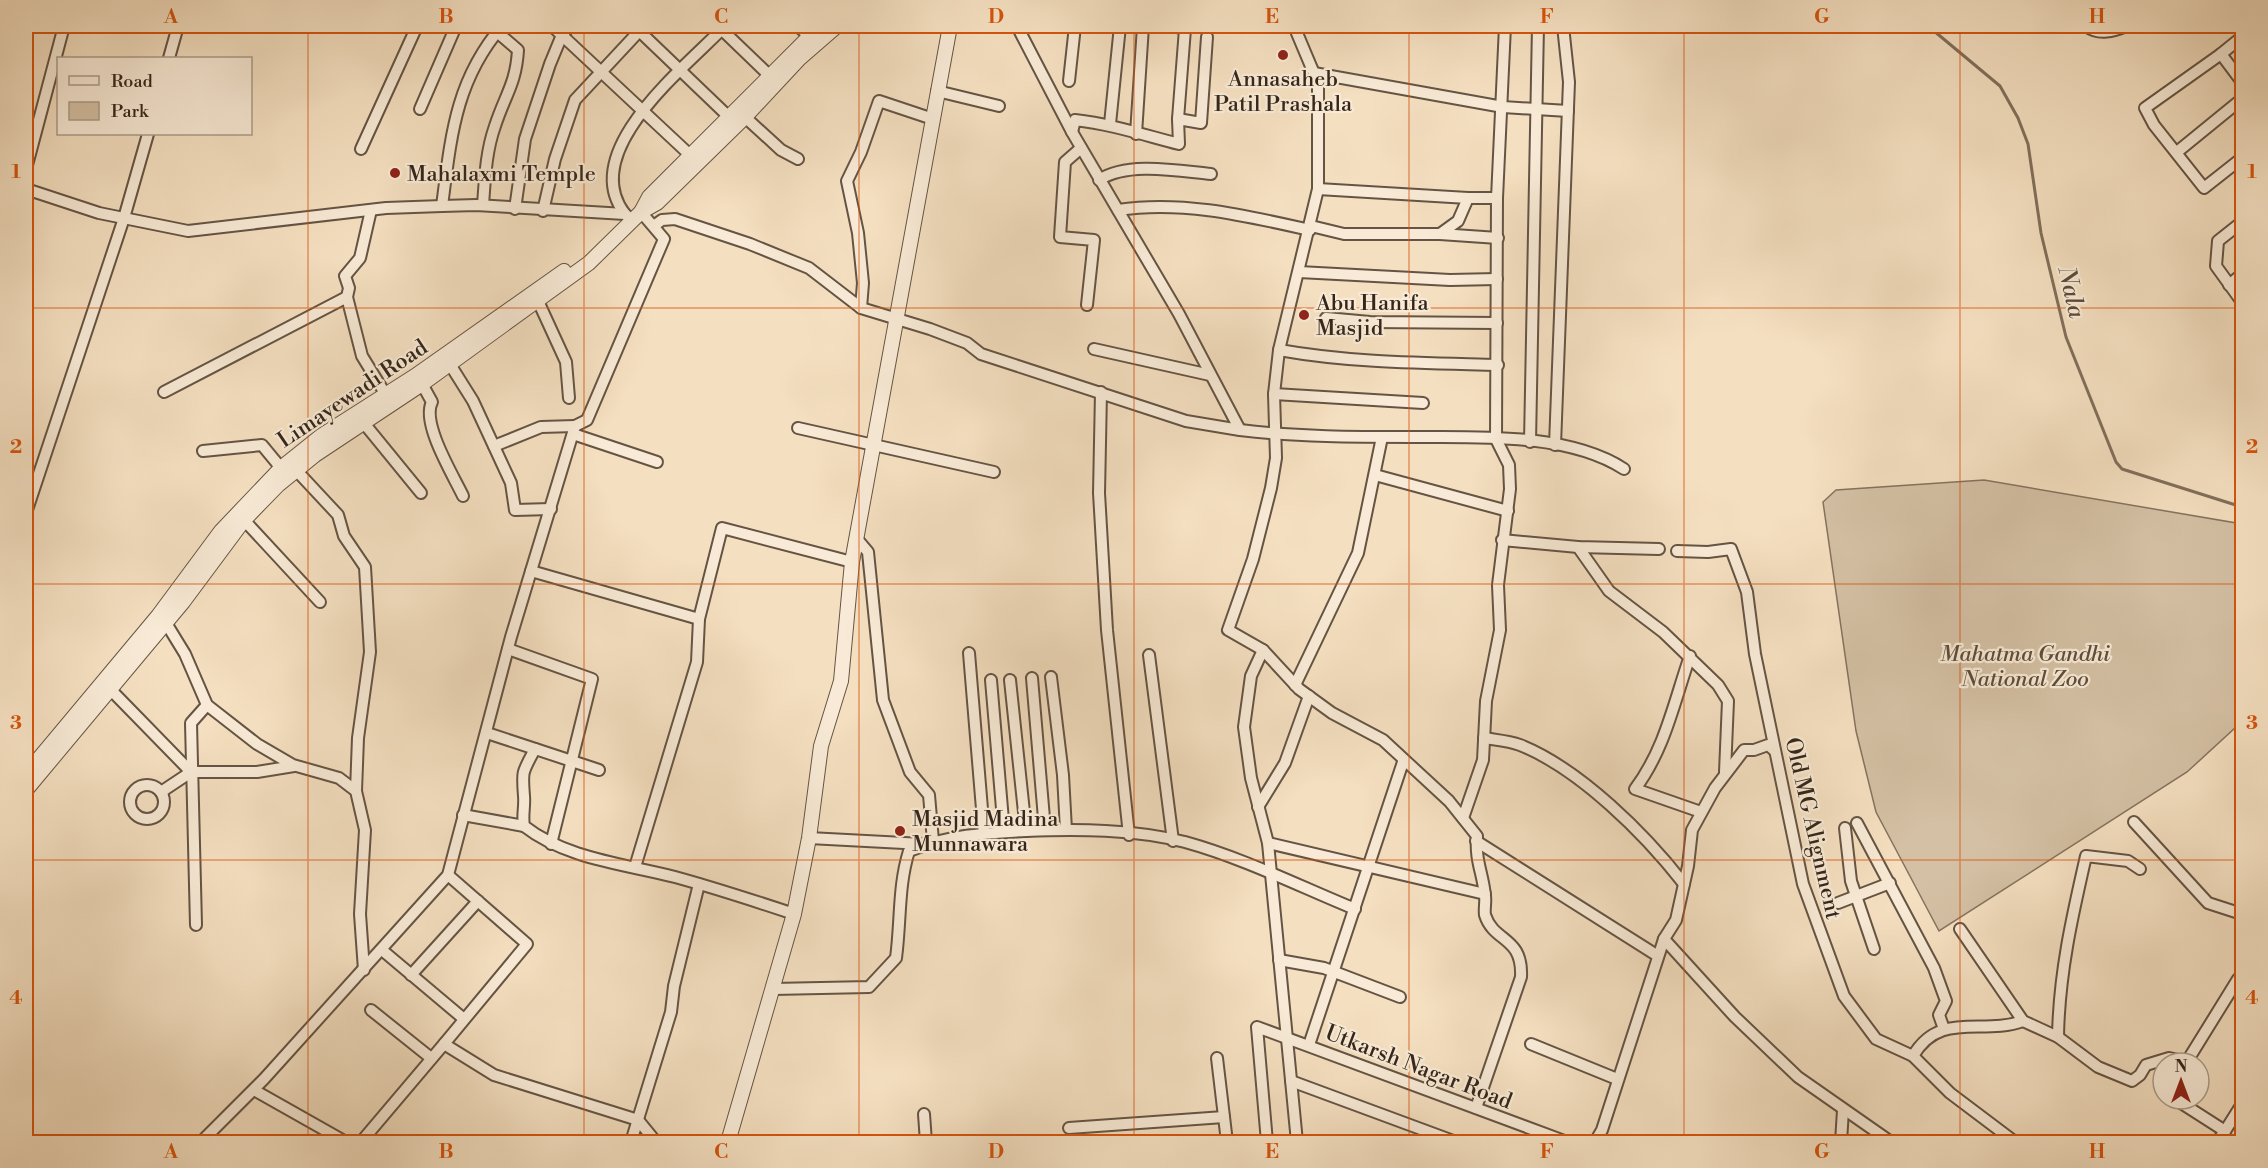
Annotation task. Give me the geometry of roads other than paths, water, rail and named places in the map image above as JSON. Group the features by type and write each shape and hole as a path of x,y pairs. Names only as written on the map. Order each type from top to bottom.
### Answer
{"street":[{"path":"26,168 63,26"},
{"path":"169,57 178,26"},
{"path":"361,149 417,26"},
{"path":"420,108 456,26"},
{"path":"552,26 690,155"},
{"path":"515,209 525,139 562,35 570,26"},
{"path":"798,26 809,36"},
{"name":"Limayewadi Road","path":"162,619 221,531 281,468 321,436 447,360 538,301 589,264 649,197 820,26"},
{"name":"Limayewadi Road","path":"633,215 657,203 745,117 799,59 837,26"},
{"path":"728,1143 794,914 809,838 821,746 842,681 852,562 950,26"},
{"path":"1017,26 1072,132 1179,314 1240,430"},
{"path":"1069,81 1075,26"},
{"path":"1110,124 1120,26"},
{"path":"1136,134 1143,26"},
{"path":"1072,132 1075,120 1110,124 1136,134 1179,144 1178,119 1185,29 1172,26"},
{"path":"1295,26 1318,83 1318,189 1279,350 1274,394 1277,435 1271,488 1253,559 1228,630 1263,650 1295,685 1332,713 1383,740 1403,762 1449,801 1477,836 1476,858 1485,894 1485,915 1498,933 1515,947 1522,960 1521,977 1476,1108"},
{"path":"1463,818 1483,760 1486,701 1500,630 1498,585 1502,540 1508,511 1509,465 1496,440 1497,198 1505,26"},
{"path":"1530,442 1538,26"},
{"path":"1555,445 1569,82 1563,26"},
{"path":"2086,26 2093,31 2113,31 2127,26"},
{"path":"543,211 555,159 575,100 639,27 729,117"},
{"path":"201,1143 254,1090 382,951 448,875 508,649 574,430 587,420 664,239 655,225 633,215 617,203 614,190 619,147 632,124 644,110 722,27 769,75"},
{"path":"442,206 452,124 470,72 500,29 518,50 517,75 490,142 483,205"},
{"path":"1178,119 1201,123 1207,37"},
{"path":"2242,37 2145,108 2154,125 2204,188 2242,158"},
{"path":"2221,54 2242,82"},
{"path":"1314,73 1503,107 1568,111"},
{"path":"937,91 999,106"},
{"path":"2177,152 2242,99"},
{"path":"861,308 863,283 858,233 847,181 879,101 933,119"},
{"path":"745,117 781,150 798,159"},
{"path":"26,513 124,218 148,135"},
{"path":"1081,148 1065,162 1060,237 1094,240 1087,305"},
{"path":"1100,180 1109,173 1153,169 1211,174"},
{"path":"26,189 99,213 188,231 371,210 442,206 483,205 543,211 633,215"},
{"path":"1318,189 1497,198"},
{"path":"1440,234 1458,221 1468,198"},
{"path":"1118,210 1148,205 1228,212 1344,234 1440,234 1498,238"},
{"path":"371,210 360,258 345,276 349,288 347,297 362,356 386,395"},
{"path":"655,225 662,220 675,219 789,260 809,268 861,308 898,318 967,343 981,354 1186,420 1277,435 1530,442 1555,445 1605,457 1623,469"},
{"path":"2242,222 2218,241 2216,266 2242,302"},
{"name":"Limayewadi Road","path":"162,619 244,520 296,470 363,422 422,384 447,360 584,257 606,244"},
{"path":"1299,272 1428,279 1497,279"},
{"path":"2229,285 2242,274"},
{"path":"164,392 347,297"},
{"path":"538,301 566,362 569,399"},
{"path":"1326,318 1370,322 1497,323"},
{"path":"1094,349 1210,375"},
{"path":"1279,350 1361,361 1498,365"},
{"path":"447,360 469,394 511,483 514,510 551,509"},
{"path":"422,384 432,402 429,408 437,446 463,496"},
{"path":"1101,392 1099,493 1106,619 1129,835"},
{"path":"1274,394 1423,403"},
{"path":"363,422 421,493"},
{"path":"494,446 541,427 574,430 657,462"},
{"path":"798,428 994,472"},
{"path":"1295,685 1358,553 1382,437"},
{"path":"203,451 262,445 281,468"},
{"path":"296,470 338,515 344,536 364,567 370,652 358,738 356,791 365,830 360,914 364,970"},
{"path":"1375,475 1508,511"},
{"path":"244,520 320,602"},
{"path":"635,867 697,662 699,619 722,528 852,562"},
{"path":"857,539 868,552 884,700 910,772 929,795 929,843"},
{"path":"1502,540 1578,547 1659,549"},
{"path":"1578,547 1609,591 1690,656 1718,685 1728,701 1725,772"},
{"name":"Old MG Alignment","path":"1677,551 1708,552 1731,549 1747,592 1755,654 1803,884 1840,988 1870,1034 1885,1045 1913,1056 1950,1093 2015,1143"},
{"path":"531,571 699,619"},
{"path":"162,619 185,654 207,705 256,744 294,766 339,778 356,791"},
{"path":"26,790 111,690 162,619"},
{"path":"26,774 162,619"},
{"path":"508,649 592,679 551,844"},
{"path":"1263,650 1251,676 1244,727 1251,778 1268,843 1297,1143"},
{"path":"969,653 984,833"},
{"path":"1149,655 1173,841"},
{"path":"1690,656 1666,735 1646,774 1635,789 1701,812"},
{"path":"1051,677 1063,775 1066,830"},
{"path":"1032,678 1045,830"},
{"path":"990,680 1004,832"},
{"path":"1010,680 1026,831"},
{"path":"111,690 191,772"},
{"path":"1258,807 1285,763 1309,696"},
{"path":"196,925 191,723 207,705"},
{"path":"487,733 600,770"},
{"path":"1484,738 1518,744 1546,757 1562,768 1612,806 1664,858 1684,884"},
{"path":"1595,1143 1602,1130 1664,939 1676,920 1692,830 1725,772 1744,750 1754,750 1768,745 1775,751"},
{"path":"524,826 521,812 524,797 521,783 524,770 535,749"},
{"path":"1310,1045 1403,762"},
{"path":"161,792 191,772 258,772 294,766"},
{"path":"463,816 524,826 551,844 571,852 699,884 794,914"},
{"path":"2134,822 2208,903 2242,914"},
{"path":"1857,823 1934,968 1946,1001 1939,1014 1944,1029"},
{"path":"1845,828 1851,881 1874,950"},
{"path":"773,989 868,987 897,958 903,869 909,851 929,843 984,833 1090,829 1173,841 1213,850 1355,909"},
{"path":"809,838 929,843"},
{"path":"1476,841 1658,956"},
{"path":"1268,843 1370,865 1485,894"},
{"path":"2058,1036 2058,994 2065,950 2086,856 2128,861 2140,869"},
{"path":"362,1143 527,944 448,875"},
{"path":"1838,903 1890,883"},
{"path":"631,1143 671,1012 677,976 699,884"},
{"path":"411,975 478,901"},
{"path":"1960,929 2023,1021 2058,1036 2097,1067 2132,1081 2140,1076 2146,1065 2151,1063"},
{"path":"1664,939 1735,1017 1798,1077 1891,1143"},
{"path":"382,951 464,1019"},
{"path":"1279,960 1334,972 1400,997"},
{"path":"2194,1051 2238,980 2242,982"},
{"path":"371,1010 431,1058"},
{"path":"1913,1056 1927,1039 1944,1029 1964,1025 1997,1028 2023,1021"},
{"name":"Utkarsh Nagar Road","path":"1267,1143 1257,1027 1567,1143"},
{"path":"444,1044 494,1075 638,1119 656,1143"},
{"path":"1531,1044 1617,1079"},
{"path":"1217,1058 1227,1143"},
{"path":"1291,1081 1456,1143"},
{"path":"254,1090 346,1143"},
{"path":"2217,1143 2242,1104"},
{"path":"1841,1143 1843,1110"},
{"path":"2194,1111 2225,1131"},
{"path":"924,1114 926,1143"},
{"path":"1069,1128 1224,1118"},
{"path":"1425,1131 1426,1143"}],"waterway":[{"name":"Nala","path":"1928,26 2000,86 2018,118 2028,144 2041,233 2066,337 2116,462 2122,469 2242,507"}],"place":[{"name":"Annasaheb Patil Prashala","path":"1283,55"},
{"name":"Mahalaxmi Temple","path":"395,173"},
{"name":"Abu Hanifa Masjid","path":"1304,315"},
{"name":"Masjid Madina Munnawara","path":"900,831"}],"park label":[{"name":"Mahatma Gandhi National Zoo","path":"2025,666"}]}
